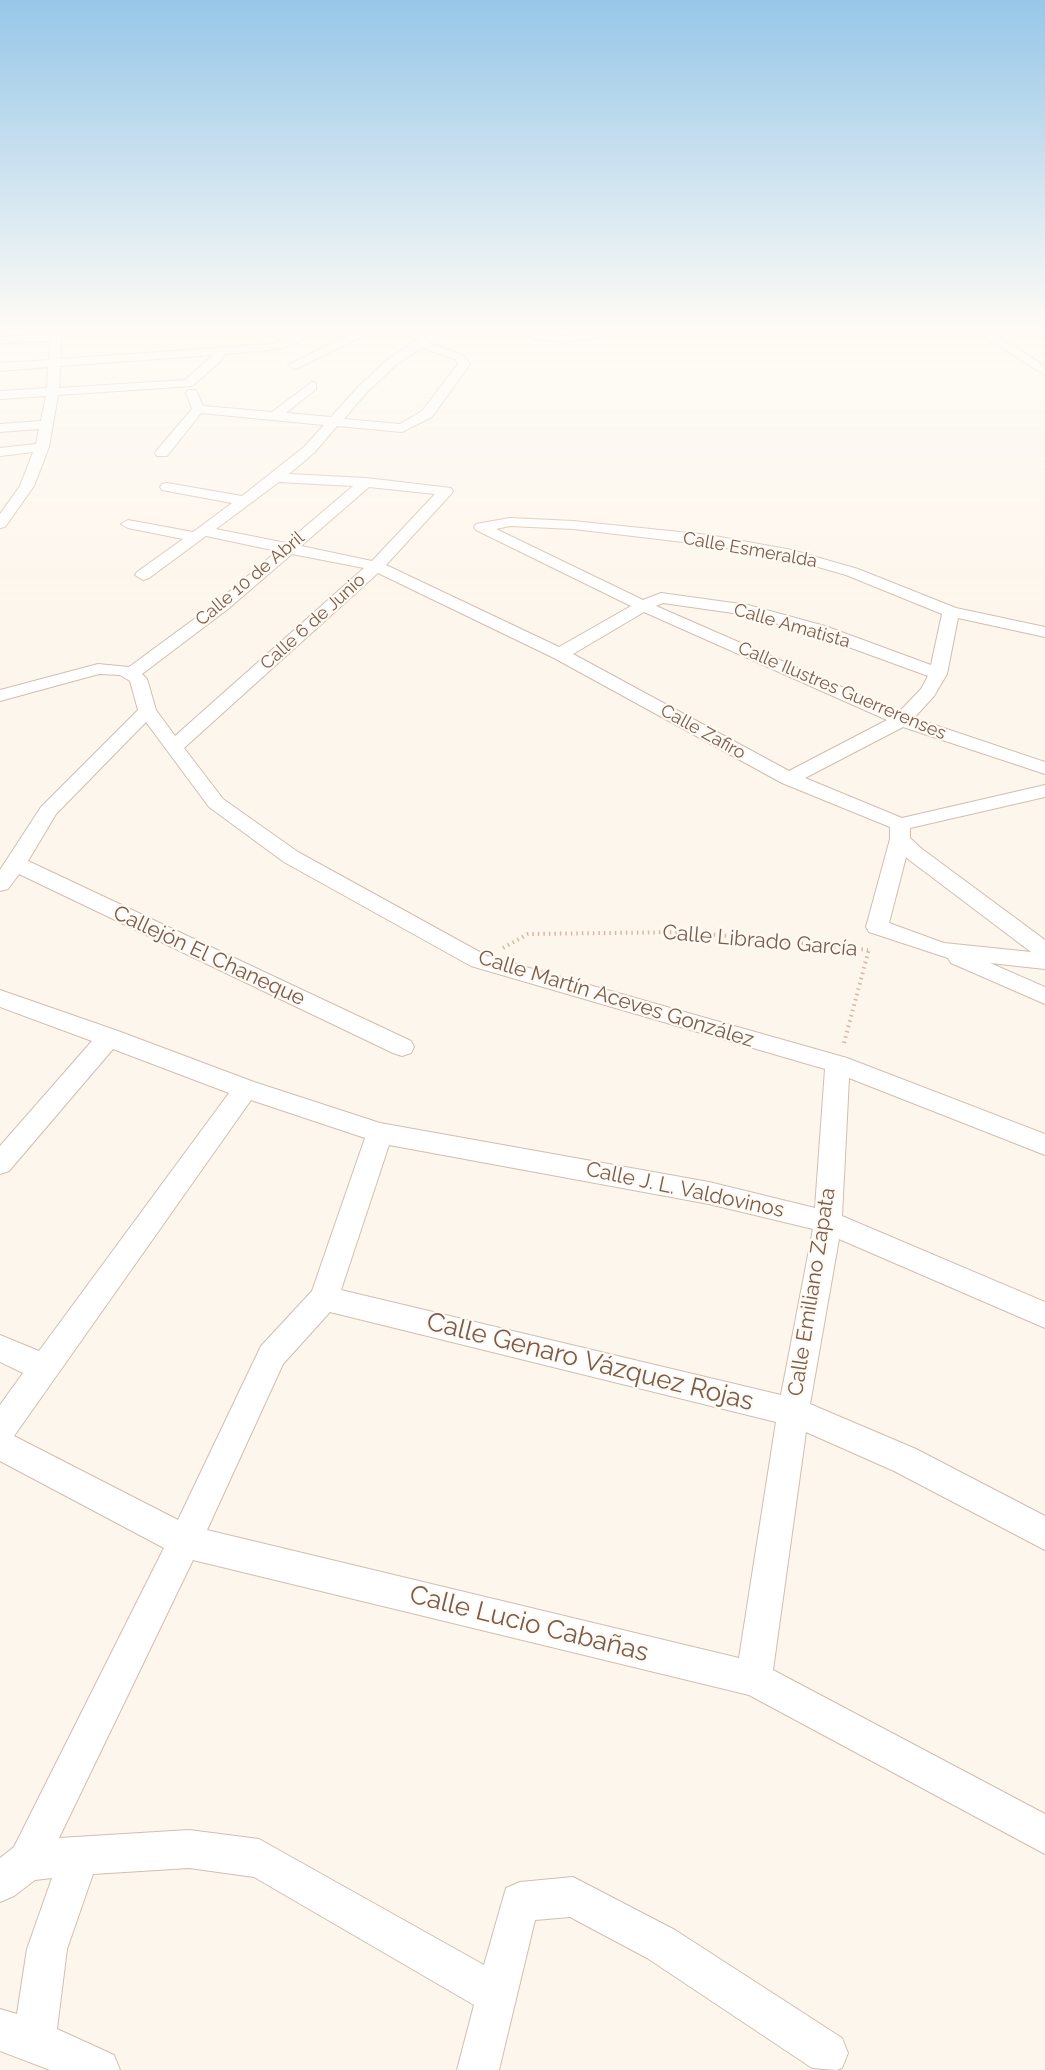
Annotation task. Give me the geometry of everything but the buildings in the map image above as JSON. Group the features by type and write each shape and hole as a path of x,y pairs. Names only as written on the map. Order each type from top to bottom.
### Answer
{"street":[{"path":"0,428 48,424"},
{"path":"0,524 27,486 35,448 48,424"},
{"path":"162,453 186,424"},
{"path":"143,575 276,478 309,450 331,424"},
{"path":"351,424 402,428 410,424"},
{"path":"396,443 402,428"},
{"path":"0,452 35,448"},
{"path":"0,458 35,448"},
{"path":"276,478 366,482"},
{"name":"Calle 6 de Junio","path":"174,747 376,566 446,490 366,482"},
{"name":"Calle 10 de Abril","path":"132,673 222,606 366,482"},
{"path":"167,487 245,501"},
{"name":"Calle Esmeralda","path":"643,606 481,527 510,522 573,525 710,540 792,555 852,572 951,612 1045,632"},
{"name":"Calle Zafiro","path":"128,524 200,534 376,566 560,654 789,779 900,831"},
{"name":"Calle Amatista","path":"560,654 643,606 662,598 748,610 819,630 938,674"},
{"name":"Calle Ilustres Guerrerenses","path":"643,606 902,720 1045,768"},
{"path":"789,779 902,720 928,692 938,674 951,612"},
{"path":"0,696 98,669 132,673"},
{"name":"Calle Martín Aceves González","path":"132,673 138,680 147,711 216,803 282,850 479,962 838,1064 1045,1145"},
{"path":"0,885 16,864 48,811 147,711"},
{"path":"900,831 1045,791"},
{"path":"877,927 900,831"},
{"path":"900,831 915,854 1045,951"},
{"name":"Callejón El Chaneque","path":"16,864 402,1047"},
{"name":"Calle Librado García","path":"877,927 942,950 1045,961"},
{"path":"942,950 1045,996"},
{"name":"Calle J. L. Valdovinos","path":"0,998 110,1037 244,1089 380,1132 674,1186 828,1222 1045,1315"},
{"path":"0,1164 110,1037"},
{"name":"Calle Emiliano Zapata","path":"754,1679 793,1412 828,1222 838,1064"},
{"path":"0,1430 244,1089"},
{"path":"14,1871 185,1540 272,1355 324,1298 380,1132"},
{"name":"Calle Genaro Vázquez Rojas","path":"324,1298 793,1412 905,1460 1045,1534"},
{"path":"0,1348 44,1368"},
{"name":"Calle Lucio Cabañas","path":"0,1445 185,1540 754,1679 1045,1835"},
{"path":"14,1871 80,1855 189,1849 259,1858 497,1995"},
{"path":"80,1855 17,2035 99,2070"},
{"path":"478,2070 520,1902 573,1897 661,1944 827,2053"}],"path":[{"path":"838,1064 868,950 877,927"},
{"name":"Calle Librado García","path":"479,962 528,934 688,932 868,950"}]}
